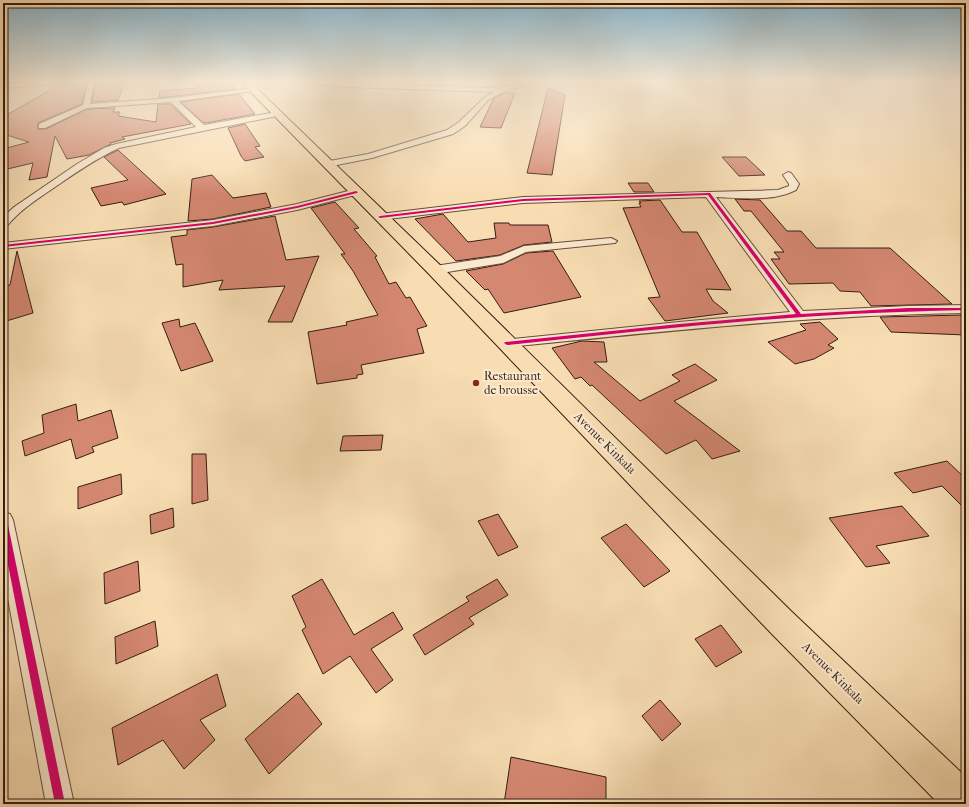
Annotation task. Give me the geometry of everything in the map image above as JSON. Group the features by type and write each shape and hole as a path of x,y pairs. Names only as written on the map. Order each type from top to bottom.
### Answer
{"main road":[{"name":"Avenue Kinkala","path":"283,120 356,192 380,218 435,270 781,622 966,804"}],"street":[{"path":"42,126 56,120"},
{"path":"193,120 202,128"},
{"path":"3,224 26,204 79,167 116,146 247,120"},
{"path":"327,164 369,156 450,132 466,120"},
{"path":"380,218 523,200 790,192 794,184 788,175"},
{"path":"3,246 206,224 297,207 356,192"},
{"path":"709,194 799,315"},
{"path":"435,270 502,259 524,249 611,241"},
{"path":"507,344 799,315 901,309 966,309"},
{"path":"3,520 60,804"}],"building":[{"path":"3,120 46,120 38,123 38,129 46,129 65,120 141,120 156,122 156,120 186,120 191,124 122,137 125,139 110,143 111,144 89,155 67,159 55,136 47,177 29,180 33,163 3,170 3,149 29,142 3,134"},
{"path":"200,120 224,120 206,123"},
{"path":"484,120 504,120 501,128 480,127"},
{"path":"540,120 561,120 552,175 527,173"},
{"path":"245,124 260,146 255,147 264,157 245,161 241,156 228,128"},
{"path":"118,150 166,194 124,205 122,202 101,206 91,188 128,180 104,157"},
{"path":"722,157 746,157 765,175 739,176"},
{"path":"212,175 233,198 266,193 271,207 213,219 188,221 192,179"},
{"path":"628,183 648,183 654,192 634,192"},
{"path":"735,199 760,200 787,231 801,231 816,248 890,248 952,304 871,306 860,292 840,291 833,283 789,284 771,259 780,259 774,252 784,252 751,211 744,211"},
{"path":"660,200 682,232 697,232 731,290 706,289 713,301 728,313 665,321 648,298 660,297 623,208 641,207 639,203 641,203 639,201"},
{"path":"335,202 359,228 354,229 377,256 375,257 389,284 396,282 406,298 410,297 427,326 417,329 424,353 361,365 363,374 357,375 357,378 317,384 308,332 347,325 346,322 378,315 353,271 341,254 345,254 311,208"},
{"path":"443,214 468,242 496,238 494,223 509,223 510,225 548,225 552,242 524,245 500,255 456,261 415,219"},
{"path":"275,216 286,260 319,256 292,322 268,322 285,286 219,290 223,280 183,287 183,264 176,265 171,237 187,235 187,230"},
{"path":"17,251 33,313 3,322 3,287 10,285"},
{"path":"553,251 581,297 504,313 488,289 485,290 466,271 503,264 526,253"},
{"path":"966,316 966,335 891,332 880,317"},
{"path":"179,319 180,327 195,323 213,361 181,371 162,323"},
{"path":"820,322 838,339 828,345 834,348 814,359 795,364 768,342 806,330 800,324"},
{"path":"582,341 604,342 607,362 594,362 640,401 680,381 672,375 695,364 717,380 674,401 740,451 712,459 696,440 666,454 592,385 590,386 581,377 575,379 552,348"},
{"path":"76,404 78,421 111,410 118,438 92,447 94,452 76,459 71,439 25,456 22,441 44,433 42,415"},
{"path":"383,435 381,450 340,451 343,436"},
{"path":"192,454 206,454 208,500 192,504"},
{"path":"947,461 966,479 966,510 942,486 913,493 894,473"},
{"path":"121,474 122,494 78,509 78,487"},
{"path":"902,506 929,536 876,546 890,563 866,567 829,518"},
{"path":"173,508 174,527 151,534 150,515"},
{"path":"498,514 518,547 498,556 478,521"},
{"path":"626,524 670,571 644,587 601,538"},
{"path":"138,561 140,591 105,604 104,573"},
{"path":"322,579 354,635 393,612 403,629 371,649 393,680 376,693 350,656 323,674 302,630 306,627 292,596"},
{"path":"497,579 508,595 469,618 474,624 425,655 413,635 469,601 466,597"},
{"path":"155,621 158,646 116,664 115,637"},
{"path":"721,625 742,652 716,667 695,639"},
{"path":"217,674 226,706 200,720 215,740 184,769 163,740 118,765 112,728"},
{"path":"298,693 322,724 269,774 245,739"},
{"path":"660,700 681,724 662,741 642,716"},
{"path":"511,757 606,777 606,804 504,804"}],"cycle path":[{"path":"3,246 213,223 297,207 356,192"},
{"path":"380,217 523,200 709,194 799,315"},
{"path":"507,343 736,320 851,312 966,309"},
{"path":"3,520 60,804"}],"place":[{"name":"Restaurant de brousse","path":"476,383"}]}
